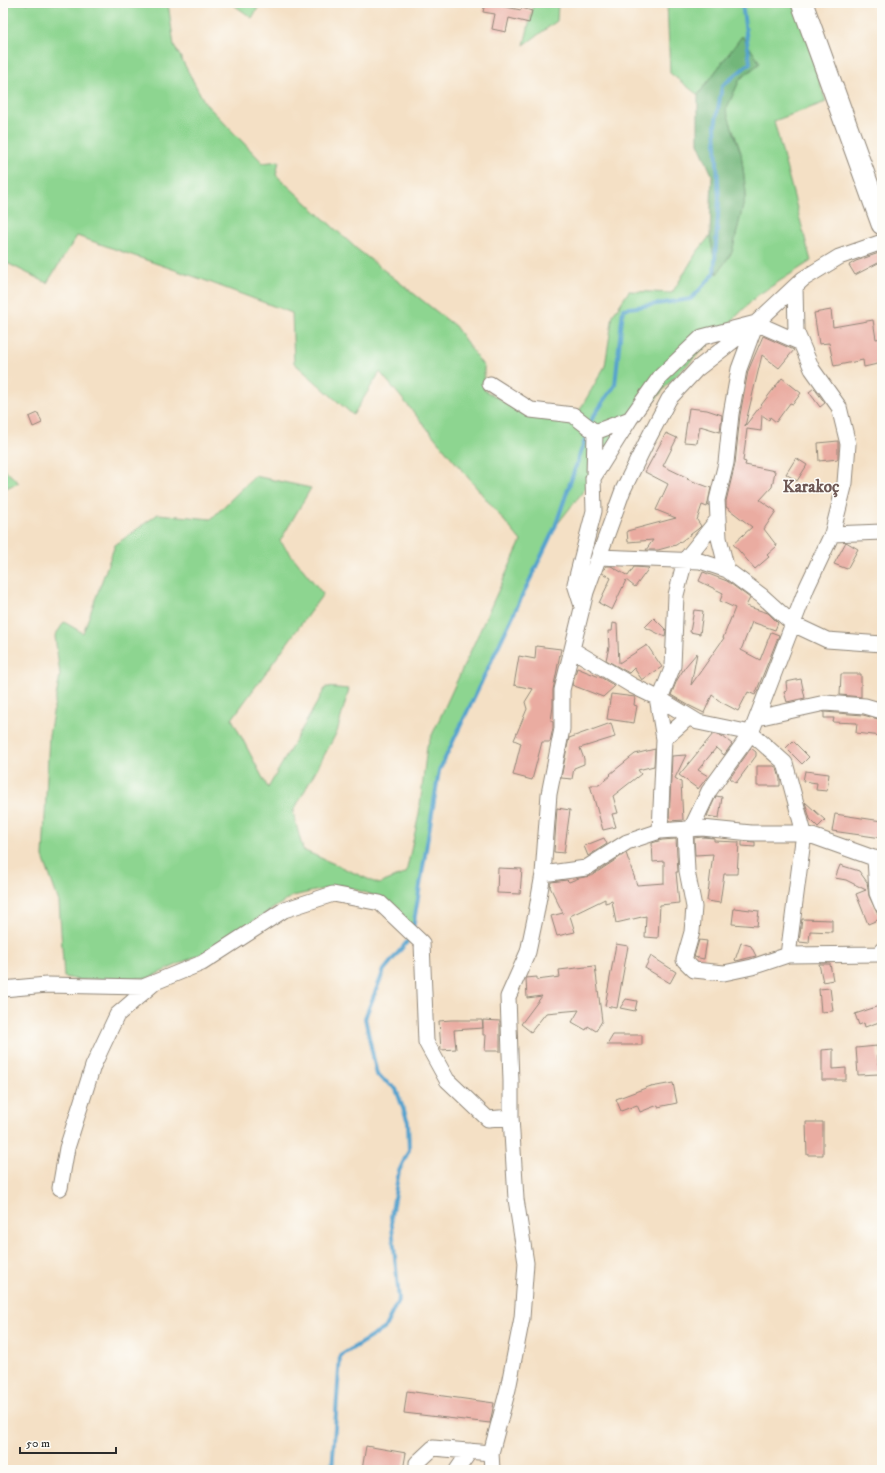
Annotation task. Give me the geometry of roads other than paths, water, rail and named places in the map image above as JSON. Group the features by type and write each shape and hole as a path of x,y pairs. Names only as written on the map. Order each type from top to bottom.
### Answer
{"street":[{"path":"802,3 881,219"},
{"path":"492,1470 491,1453 508,1389 522,1318 526,1262 516,1199 511,1117 508,997 528,952 543,874 548,794 562,729 562,690 586,592 623,490 669,400 697,369 756,323 803,279 839,257 882,242"},
{"path":"795,287 796,331 812,369 839,407 848,444 845,483 832,534 808,587 751,733 709,791 688,829 687,871 694,907 692,932 684,960 694,970 724,973 752,967 788,955 879,954 882,950"},
{"path":"727,570 719,538 717,500 726,463 731,414 739,369 756,323"},
{"path":"594,478 630,420 660,377 702,338 756,323 801,343"},
{"path":"490,384 531,410 573,415 595,432"},
{"path":"595,432 630,420"},
{"path":"582,606 575,584 594,512 595,432"},
{"path":"660,831 664,739 658,698 673,666 676,595 685,560 718,519"},
{"path":"832,534 882,532"},
{"path":"599,557 700,561 727,570 762,596 793,624 828,640 882,644"},
{"path":"573,650 633,686 658,698 698,722 751,733 785,763 804,833 788,955"},
{"path":"757,718 825,703 865,706 882,711"},
{"path":"664,739 689,717"},
{"path":"543,874 586,868 627,842 660,831 702,828 751,833 804,833 878,859 877,893 882,905"},
{"path":"3,989 47,985 143,987 202,963 284,910 333,894 380,903 422,943 426,1042 447,1080 488,1119 511,1117"},
{"path":"60,1188 67,1148 96,1060 117,1015 155,982"},
{"path":"419,1470 416,1463 433,1448 491,1453"},
{"path":"457,1470 470,1451"}],"waterway":[{"path":"590,424 593,417 615,385 623,309 691,299 714,274 719,200 715,126 722,86 750,63 742,3"},
{"path":"413,928 439,771 555,527 588,431"},
{"path":"332,1470 340,1356 384,1329 399,1299 391,1216 399,1171 409,1150 408,1122 396,1089 377,1075 365,1018 384,970 411,937"}],"district":[{"name":"Karakoç","path":"811,486"}]}
